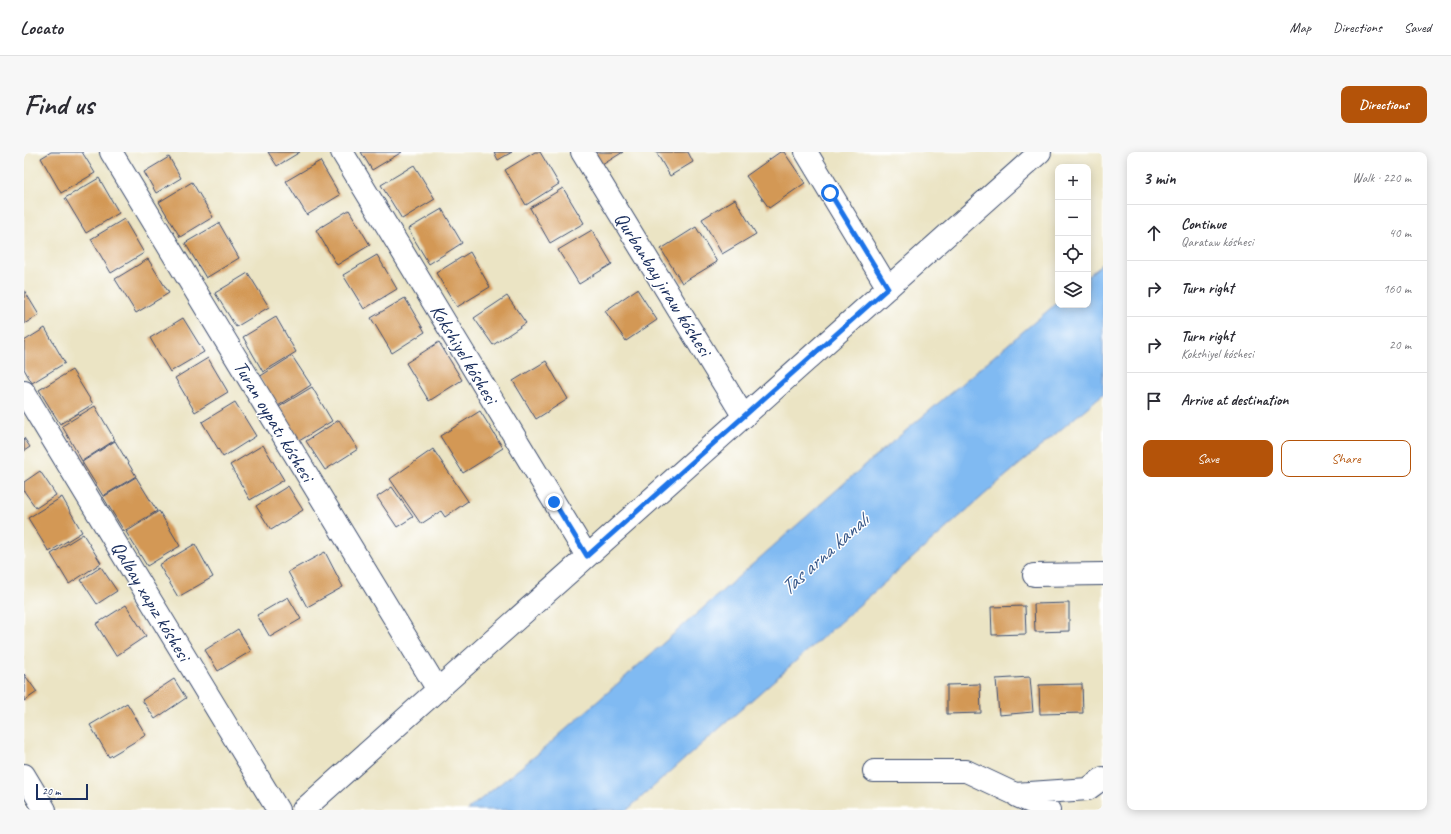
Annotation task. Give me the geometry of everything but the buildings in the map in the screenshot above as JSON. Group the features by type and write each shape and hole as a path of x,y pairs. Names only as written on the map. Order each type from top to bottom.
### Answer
{"street":[{"name":"Turan oypatı kóshesi","path":"111,152 438,690"},
{"name":"Kokshiyel kóshesi","path":"342,152 587,556"},
{"name":"Qurbanbay jıraw kóshesi","path":"582,152 744,417"},
{"path":"806,152 888,288"},
{"path":"303,810 1040,152"},
{"name":"Qalbay xapız kóshesi","path":"24,392 278,810"},
{"path":"1034,575 1103,574"},
{"path":"874,771 966,772 1049,810"},
{"path":"24,775 45,810"},
{"path":"1015,794 1088,789 1103,778"}],"water":[{"name":"Tas arna kanalı","path":"1103,263 1103,394 1001,480 627,810 467,810 539,753 857,472 1055,305 1055,308 1091,308 1091,273"}],"route":[{"path":"554,502 587,556 888,288 830,193"}]}
